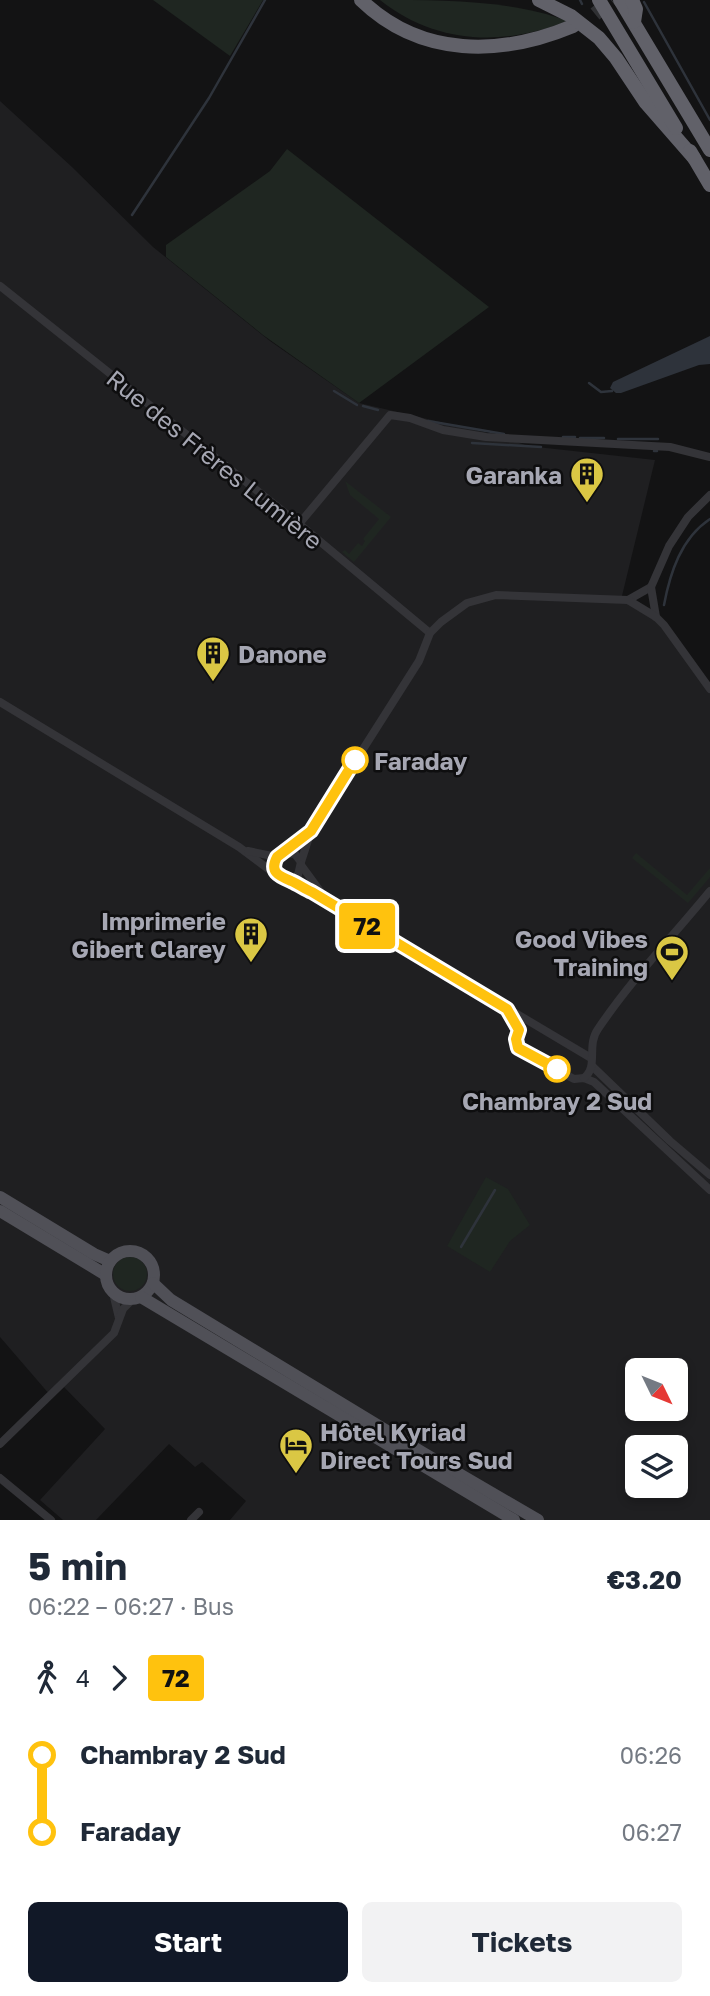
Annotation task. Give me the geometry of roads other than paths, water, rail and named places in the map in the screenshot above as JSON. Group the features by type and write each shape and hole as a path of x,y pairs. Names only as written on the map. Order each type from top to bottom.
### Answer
{"highway":[{"path":"361,0 411,33 430,40 468,47 519,44 550,36 588,15 694,159 710,185"},
{"path":"539,0 562,10 599,38 646,103 694,159"},
{"path":"620,0 710,150"},
{"path":"632,0 636,9 634,24"}],"main road":[{"path":"0,1197 110,1261"},
{"path":"0,1211 106,1275"},
{"path":"514,1520 137,1298 125,1299 113,1293 106,1275 110,1261 121,1253 140,1253 153,1268 153,1283 171,1300 538,1520"},
{"path":"137,1298 153,1283"}],"street":[{"name":"Rue des Frères Lumière","path":"0,286 299,524 430,633"},
{"path":"299,524 390,415 410,418 443,430 486,438 670,447 710,457"},
{"path":"656,617 651,587 678,530 710,495"},
{"path":"628,600 651,587"},
{"path":"289,880 298,875 311,831 419,661 430,633 464,606 491,596 628,600 656,617 710,689"},
{"path":"0,702 239,847 279,877 289,880 507,1009 527,1018 535,1026 592,1062 670,1141 710,1175"},
{"path":"275,872 274,861 279,855 311,831"},
{"path":"239,847 260,855 279,855 285,852 295,854 329,903"},
{"path":"584,1078 592,1062 592,1041 603,1022 710,891"},
{"path":"507,1009 519,1030"},
{"path":"535,1026 524,1026 519,1030 516,1044 522,1051 574,1079 584,1078 602,1088 710,1190"},
{"path":"113,1293 119,1318"},
{"path":"0,1444 114,1333 119,1318 137,1298"},
{"path":"0,1478 51,1520"},
{"path":"191,1520 199,1512"}],"waterway":[{"path":"132,215 209,98 265,0"},
{"path":"580,0 582,4"},
{"path":"644,2 710,120"},
{"path":"589,383 601,392 612,391"},
{"path":"334,391 357,405"},
{"path":"363,406 378,410"},
{"path":"428,421 504,434"},
{"path":"563,437 575,437"},
{"path":"580,438 604,438"},
{"path":"618,439 658,439"},
{"path":"472,443 541,447"},
{"path":"664,605 678,557 691,536 710,519"},
{"path":"461,1247 495,1190"}],"tunnel":[{"path":"595,14 612,0"}],"place":[{"name":"Garanka","path":"587,504"},
{"name":"Danone","path":"213,683"},
{"name":"Faraday","path":"355,760"},
{"name":"Imprimerie Gibert Clarey","path":"251,964"},
{"name":"Good Vibes Training","path":"672,982"},
{"name":"Chambray 2 Sud","path":"557,1069"},
{"name":"Hôtel Kyriad Direct Tours Sud","path":"296,1475"}]}
